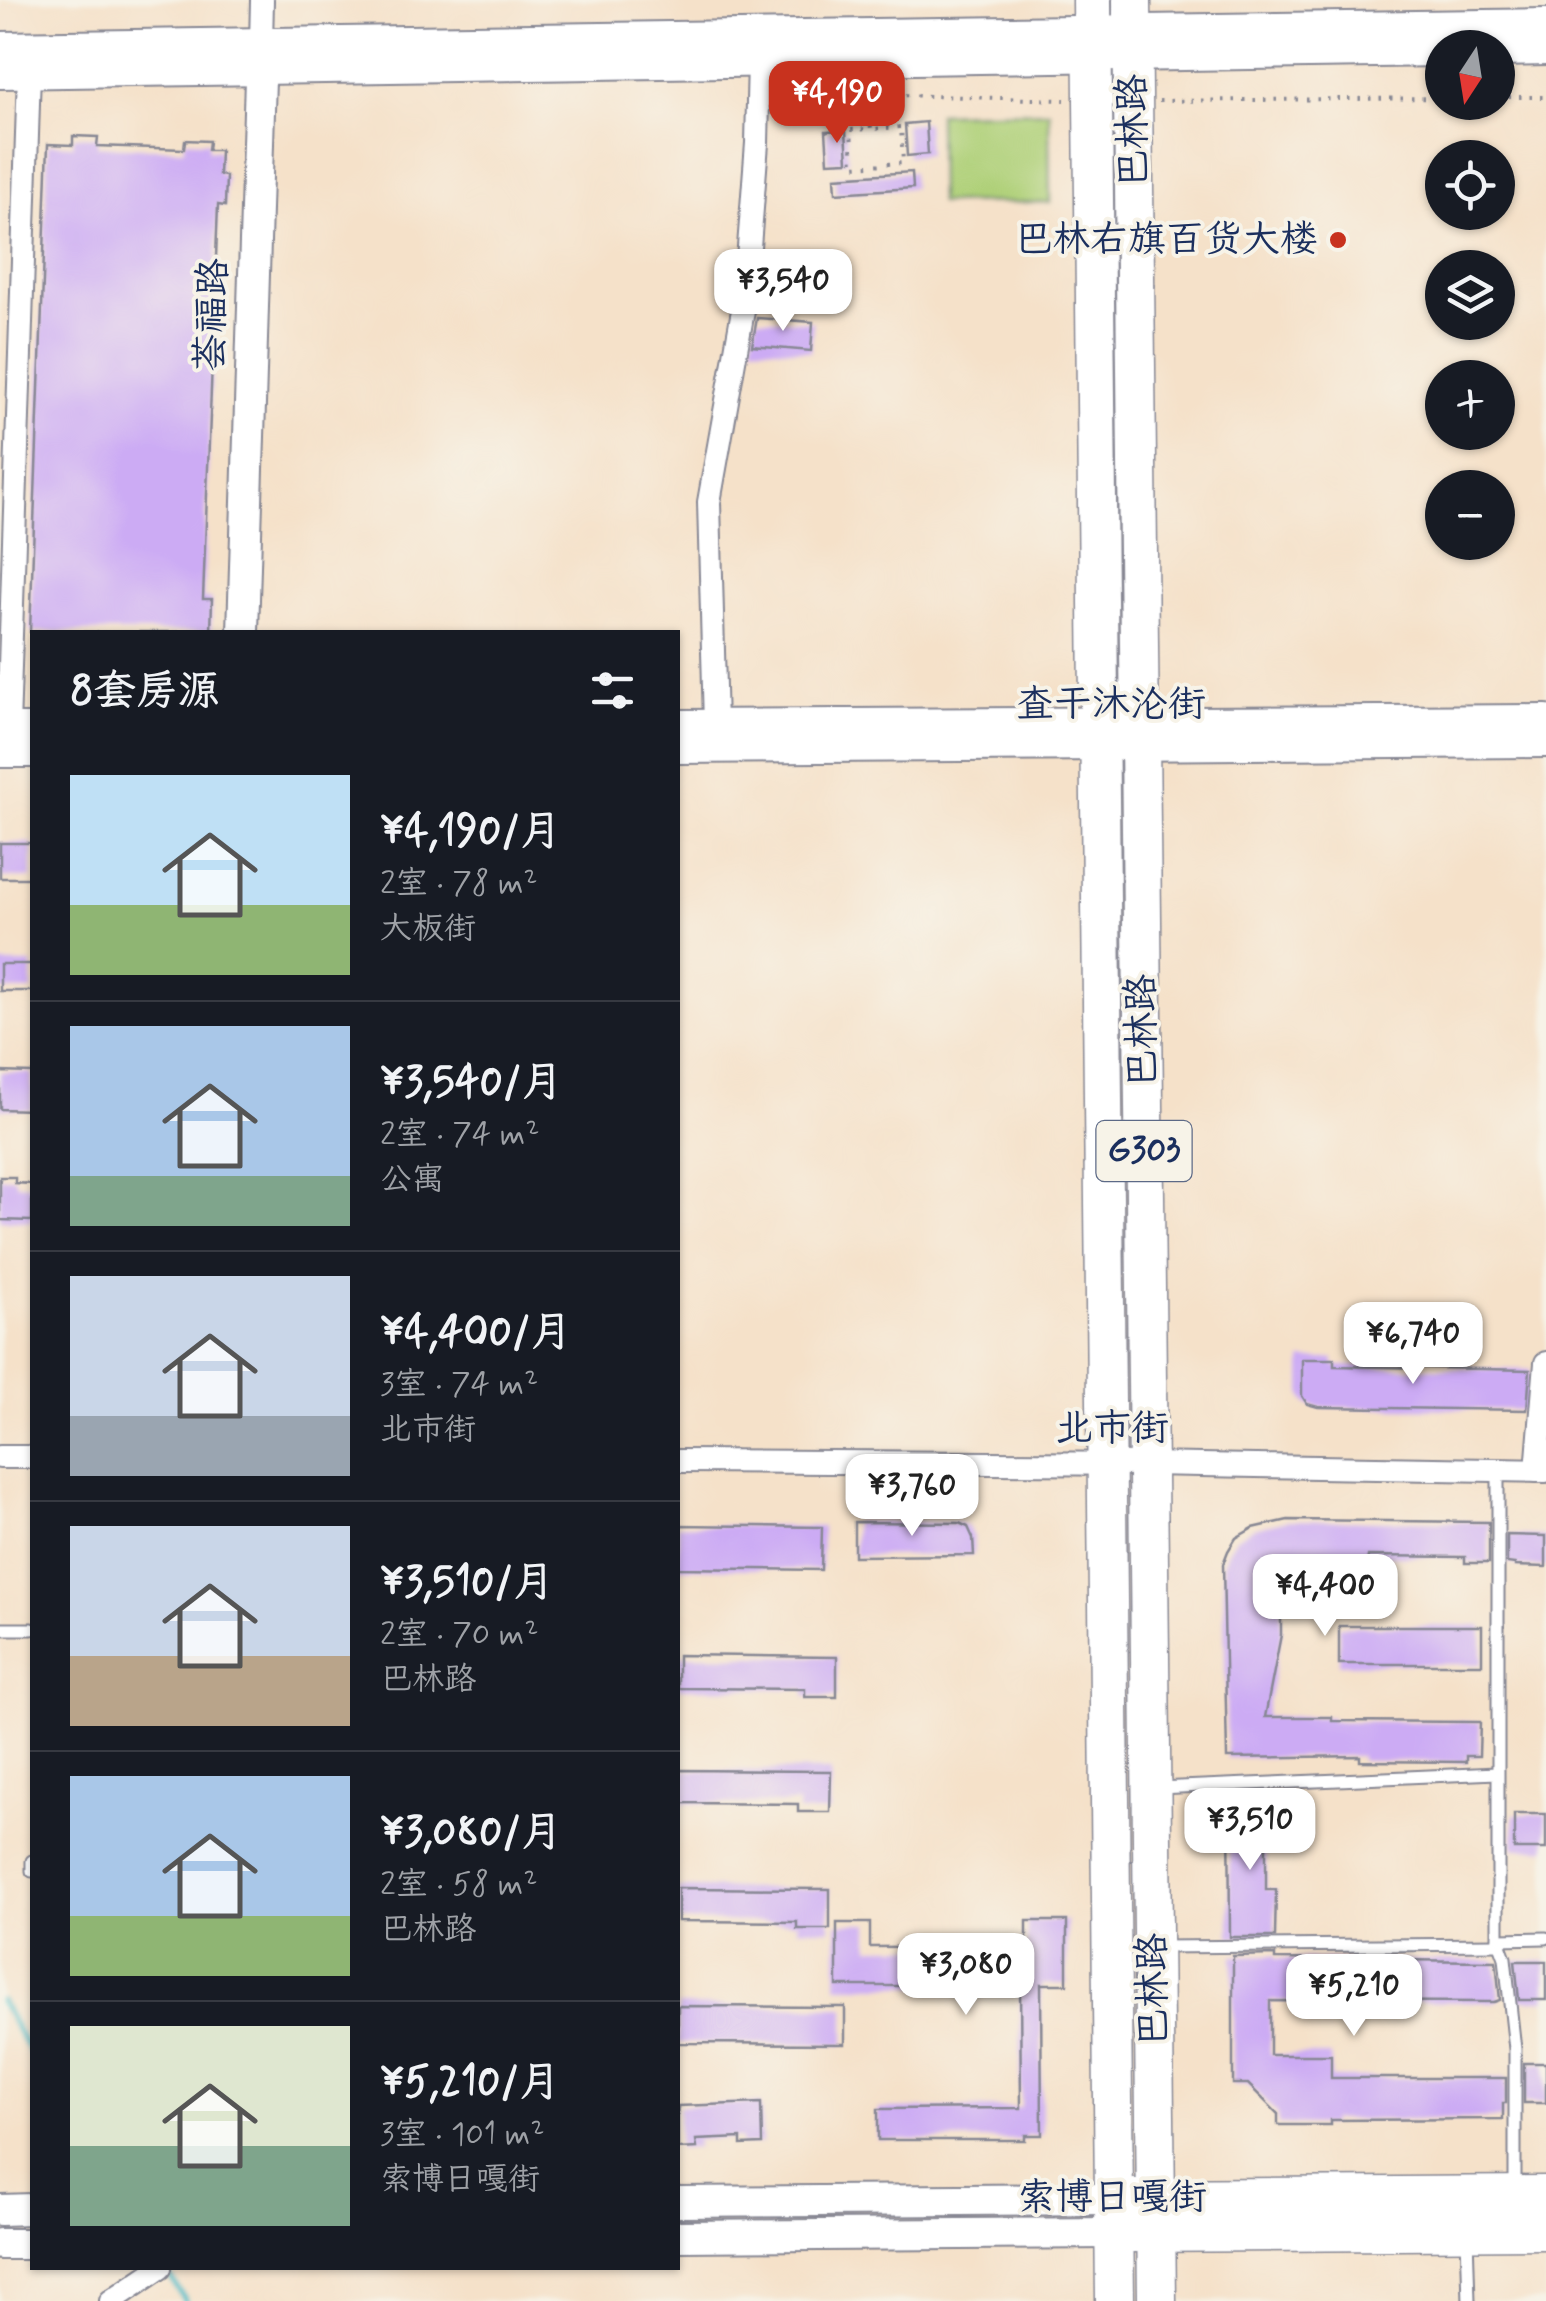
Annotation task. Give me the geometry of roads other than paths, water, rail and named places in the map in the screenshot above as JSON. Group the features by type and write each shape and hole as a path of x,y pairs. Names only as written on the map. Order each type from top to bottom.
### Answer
{"main road":[{"path":"14,72 261,56 1092,28 1546,25"},
{"path":"0,48 759,73 1092,28"},
{"name":"巴林路","path":"1092,28 1114,2301"},
{"path":"1133,28 1425,49"},
{"name":"巴林路","path":"1133,28 1157,2301"},
{"path":"1515,50 1546,49"},
{"name":"索博日嘎街","path":"1113,2216 1530,2196"},
{"name":"索博日嘎街","path":"1156,2215 1467,2230 1546,2230"}],"street":[{"name":"荟福路","path":"243,630 262,0"},
{"path":"14,72 10,735 30,750"},
{"path":"715,725 709,502 744,299 759,73"},
{"name":"查干沐沦街","path":"1140,734 1546,720"},
{"name":"查干沐沦街","path":"680,725 1546,742"},
{"name":"查干沐沦街","path":"680,748 1099,734"},
{"path":"1542,1471 1546,1363"},
{"path":"0,1457 30,1457"},
{"name":"北市街","path":"680,1461 1542,1471"},
{"name":"索博日嘎街","path":"680,2202 1113,2216"},
{"path":"0,2210 30,2209"},
{"name":"索博日嘎街","path":"680,2236 1113,2216"},
{"path":"0,2244 30,2244"},
{"path":"111,2301 157,2270"}],"lane":[{"path":"1498,1470 1498,1942 1504,1958 1530,2196"},
{"path":"0,1629 30,1630"},
{"path":"1152,1788 1497,1772"},
{"path":"1153,1947 1546,1938"},
{"path":"1467,2230 1469,2301"}],"waterway":[{"path":"0,2001 30,2052"},
{"path":"166,2270 185,2301"}],"place":[{"name":"巴林右旗百货大楼","path":"1338,240"}]}
